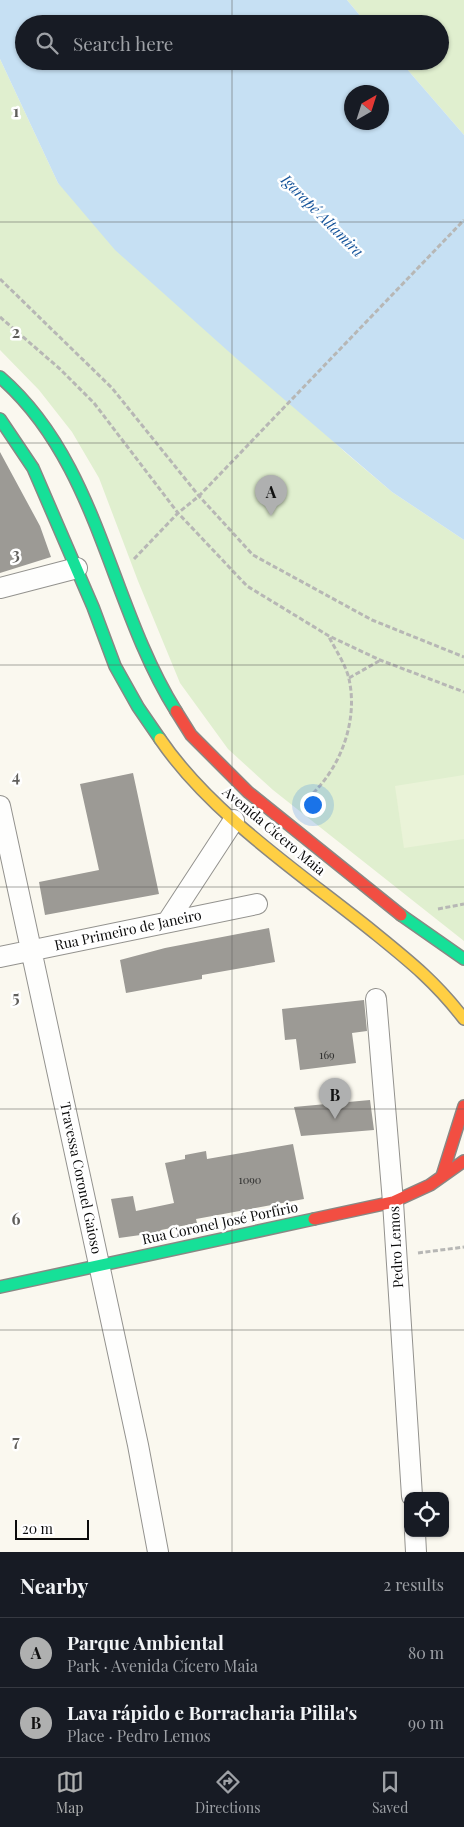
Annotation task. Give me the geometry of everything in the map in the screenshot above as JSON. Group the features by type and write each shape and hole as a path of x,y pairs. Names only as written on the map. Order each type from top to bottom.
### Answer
{"main road":[{"name":"Avenida Cícero Maia","path":"0,377 16,391 58,445 87,504 117,578 141,646 161,687 191,736 248,792 403,916 464,959"},
{"name":"Avenida Cícero Maia","path":"0,419 33,468 77,568 115,666 138,707 162,742 188,775 234,820 429,977 446,994 464,1019"},
{"path":"442,1176 464,1106"},
{"name":"Rua Coronel José Porfírio","path":"0,1287 393,1202 430,1185 464,1161"}],"street":[{"path":"0,588 77,568"},
{"name":"Travessa Coronel Gaioso","path":"0,806 100,1265 138,1445 158,1552"},
{"path":"168,921 234,820"},
{"name":"Rua Primeiro de Janeiro","path":"0,958 168,921 256,904"},
{"name":"Pedro Lemos","path":"376,999 393,1202 412,1492"},
{"path":"415,1537 416,1552"}],"path":[{"path":"117,578 178,513 199,496 271,422 464,220"},
{"path":"0,279 112,388 199,496 253,555 372,620 464,657"},
{"path":"0,317 60,369 94,403 178,513 247,586 329,636 380,660 464,692"},
{"path":"282,819 308,799 329,775 342,751 350,718 349,678 329,636"},
{"path":"349,678 380,660"},
{"path":"396,1256 464,1247"}],"green space":[{"path":"347,0 464,0 464,135 408,70 449,70 449,15 360,15"},
{"path":"0,59 58,183 346,453 392,492 464,540 464,941 273,790 228,749 180,683 138,581 99,478 72,432 39,390 0,350"},
{"path":"464,775 464,839 404,848 395,786"}],"water":[{"name":"Igarapé Altamira","path":"0,0 347,0 360,15 15,15 15,70 408,70 464,135 464,540 392,492 237,359 115,250 58,183 0,59"}],"building":[{"path":"0,452 40,526 51,557 0,573"},
{"path":"133,773 159,894 45,915 39,882 99,870 80,784"},
{"path":"269,928 275,962 202,975 202,979 126,993 120,960 165,948"},
{"path":"364,1000 367,1031 352,1033 356,1063 300,1070 296,1039 285,1040 282,1009"},
{"path":"370,1100 374,1130 301,1136 294,1107"},
{"path":"293,1144 304,1199 196,1219 197,1223 161,1230 162,1232 119,1238 111,1199 133,1196 136,1211 174,1203 165,1163 185,1159 185,1155 206,1151 207,1159"}],"traffic: fast":[{"path":"0,377 33,412 60,450 82,492 134,626 153,669 176,711"},
{"path":"0,419 33,468 93,607 115,666 138,707 160,739"},
{"path":"401,915 464,959"},
{"path":"0,1287 314,1219"}],"traffic: slow":[{"path":"160,739 204,792 230,817 286,864 409,961 432,982 464,1019"}],"traffic: jam":[{"path":"176,711 191,735 248,792 401,915"},
{"path":"442,1176 464,1106"},
{"path":"314,1219 393,1202 430,1185 464,1161"}],"place":[{"name":"Parque Ambiental","path":"271,516"},
{"name":"Lava rápido e Borracharia Pilila's","path":"335,1119"}]}
